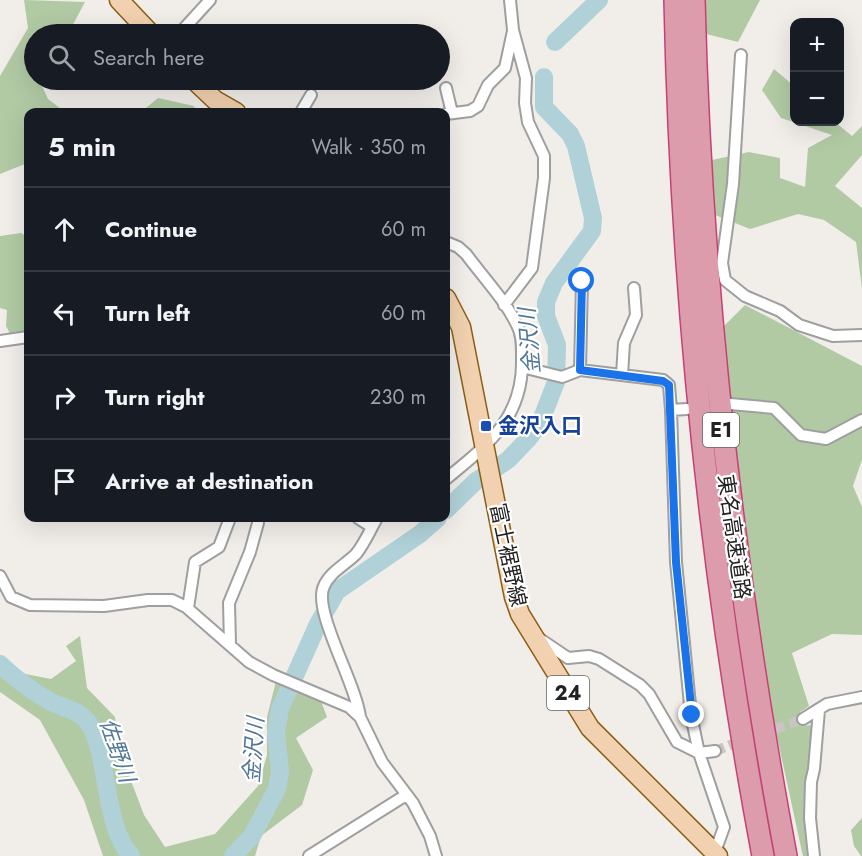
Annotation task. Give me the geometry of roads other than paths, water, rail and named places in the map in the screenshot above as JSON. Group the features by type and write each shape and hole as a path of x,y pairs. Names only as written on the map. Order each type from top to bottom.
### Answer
{"highway":[{"name":"東名高速道路","path":"675,0 677,116 691,327 717,570 763,856"},
{"name":"東名高速道路","path":"694,0 701,181 723,452 741,585 786,856"}],"main road":[{"path":"119,0 142,24"},
{"path":"204,90 215,100 229,108"},
{"name":"富士裾野線","path":"450,306 461,327 514,597 532,637 590,728 714,854"}],"street":[{"path":"188,24 210,0"},
{"path":"504,305 532,267 544,178 544,156 528,122 525,103 526,78 513,30 510,0"},
{"path":"450,114 470,111 478,105 488,85 505,68 513,30"},
{"path":"741,55 733,184 722,263 724,280 751,299 780,311 799,325 833,336 862,335"},
{"path":"446,90 448,108"},
{"path":"304,108 312,95"},
{"path":"450,244 458,247 466,255 518,326 522,367 516,404 487,454 450,477"},
{"path":"580,370 582,281"},
{"path":"622,375 624,343 636,315 634,288"},
{"path":"0,341 24,338"},
{"path":"522,367 562,377 580,370 667,382 671,410 676,562 692,715 699,753 724,827 714,854"},
{"path":"730,404 774,408 801,435 826,439 862,420"},
{"path":"671,410 687,409"},
{"path":"188,608 195,562 219,547 228,522"},
{"path":"230,644 229,603 250,552 258,522"},
{"path":"374,523 356,553 327,580 320,598 325,621 358,700 360,717 382,762 406,795 430,836 436,856"},
{"path":"0,576 11,597 30,605 104,606 161,599 172,600 188,608 249,662 273,675 349,707 360,717"},
{"path":"532,637 541,637 568,658 589,656 599,659 640,685 657,706 677,742 699,753 714,751"},
{"path":"803,719 827,704 862,697"},
{"path":"814,856 810,818 811,782 819,710"},
{"path":"309,856 406,795"}],"waterway":[{"name":"金沢川","path":"555,42 599,0"},
{"name":"金沢川","path":"450,506 476,481 508,460 540,423 556,382 557,345 546,316 546,302 554,283 592,231 593,218 576,146 570,134 544,107 544,77"},
{"name":"金沢川","path":"233,856 252,836 277,789 280,771 276,733 280,709 318,624 337,591 420,534 434,522"},
{"name":"佐野川","path":"0,664 35,692 53,703 76,712 90,725 101,757 116,827 122,843 131,856"}],"tunnel":[{"path":"761,734 803,719"},
{"path":"715,751 746,739"}],"place":[{"name":"金沢入口","path":"486,426"}]}
